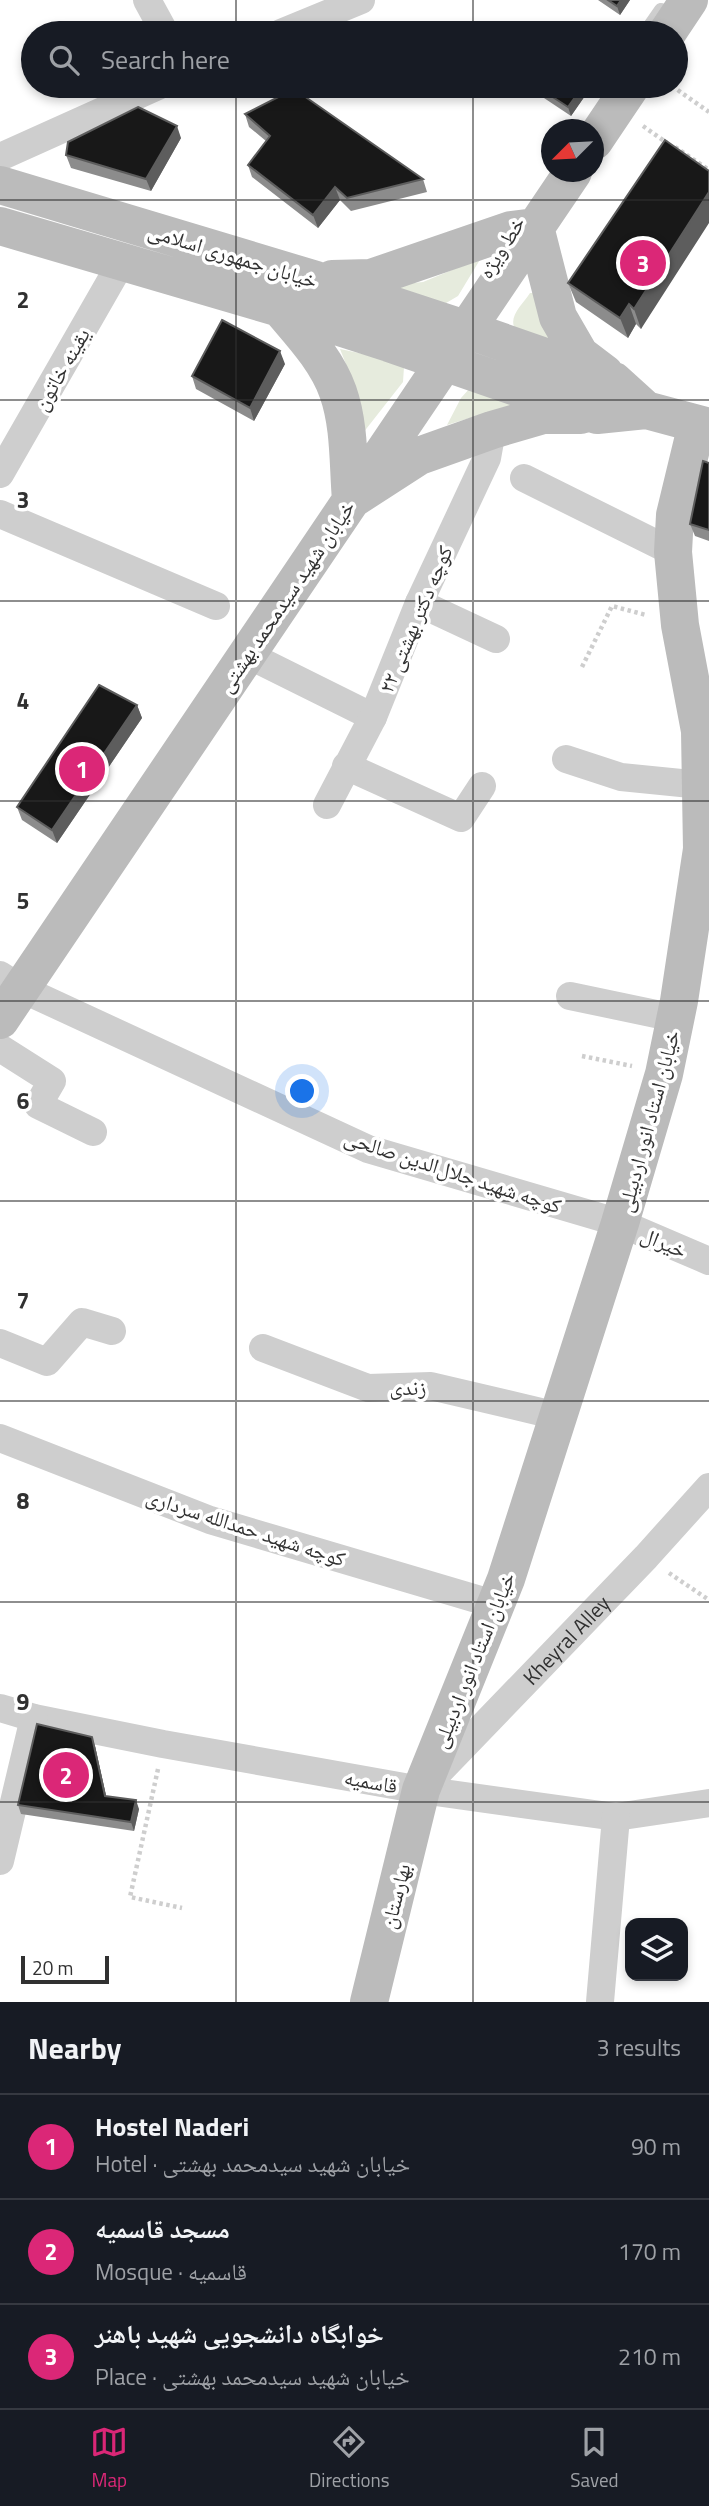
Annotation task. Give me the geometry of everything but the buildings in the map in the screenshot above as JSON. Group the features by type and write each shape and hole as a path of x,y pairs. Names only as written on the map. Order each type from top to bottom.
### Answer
{"main road":[{"path":"675,21 690,0"},
{"path":"604,125 622,98"},
{"name":"خیابان شهید سیدمحمد بهشتی","path":"0,1020 11,982 247,654 445,362 459,323 517,230 563,182"},
{"name":"خیابان جمهوری اسلامی","path":"0,185 459,323 614,381"},
{"name":"خیابان جمهوری اسلامی","path":"0,226 280,307 597,415"},
{"path":"316,280 371,278 517,230 558,317 580,355 646,410"},
{"path":"280,307 321,358 338,391 346,427 351,500 419,456 543,415 597,415 646,410 703,426"},
{"name":"خیابان استاد انور اردبیلی","path":"421,1790 497,1605 620,1223 664,1073 703,888 703,772 700,731 680,625 673,552 675,515 703,426"},
{"name":"بهارستان","path":"369,2002 421,1790"}],"street":[{"path":"147,0 158,21"},
{"path":"310,21 360,0"},
{"path":"0,157 131,98"},
{"name":"یقینه خاتون","path":"0,474 121,263"},
{"name":"کوچه دکتر بهشتی ۲۲","path":"327,805 373,717 419,603 487,458 492,430"},
{"path":"524,478 673,552"},
{"path":"0,514 216,606"},
{"path":"419,603 496,639"},
{"path":"247,654 373,717"},
{"path":"566,759 621,777 703,772"},
{"path":"346,766 461,818 482,786"},
{"name":"کوچه شهید جلال‌الدین صالحی","path":"11,982 368,1149 620,1223"},
{"path":"570,996 675,1018"},
{"path":"0,1048 52,1081 38,1105 93,1132"},
{"name":"خیرال","path":"620,1223 709,1261"},
{"path":"0,1344 47,1362 82,1322 112,1331"},
{"name":"زندی","path":"262,1348 368,1388 430,1386 558,1416"},
{"name":"کوچه شهید حمدالله سرداری","path":"0,1438 209,1520 497,1605"},
{"name":"Kheyral Alley","path":"421,1790 646,1557 709,1487"},
{"name":"قاسمیه","path":"0,1708 34,1718 163,1744 421,1790 616,1817 709,1803"},
{"path":"0,1861 34,1718"},
{"path":"600,2002 616,1817"}],"lane":[{"path":"653,21 667,0"}],"path":[{"path":"688,97 709,112"},
{"path":"624,98 709,170"},
{"path":"582,667 612,606 680,625"},
{"path":"582,1056 664,1073"},
{"path":"646,1557 709,1600"},
{"path":"163,1744 130,1897 182,1908"}],"shaded area":[{"path":"481,258 458,296 441,306 393,285 423,282"},
{"path":"530,293 536,293 551,336 547,341 515,329 513,324 515,315"},
{"path":"340,349 392,360 404,367 403,382 363,433 353,382"},
{"path":"470,388 521,402 447,425 461,398"}],"place":[{"name":"خوابگاه دانشجویی شهید باهنر","path":"643,263"},
{"name":"Hostel Naderi","path":"82,769"},
{"name":"مسجد قاسمیه","path":"66,1775"}]}
